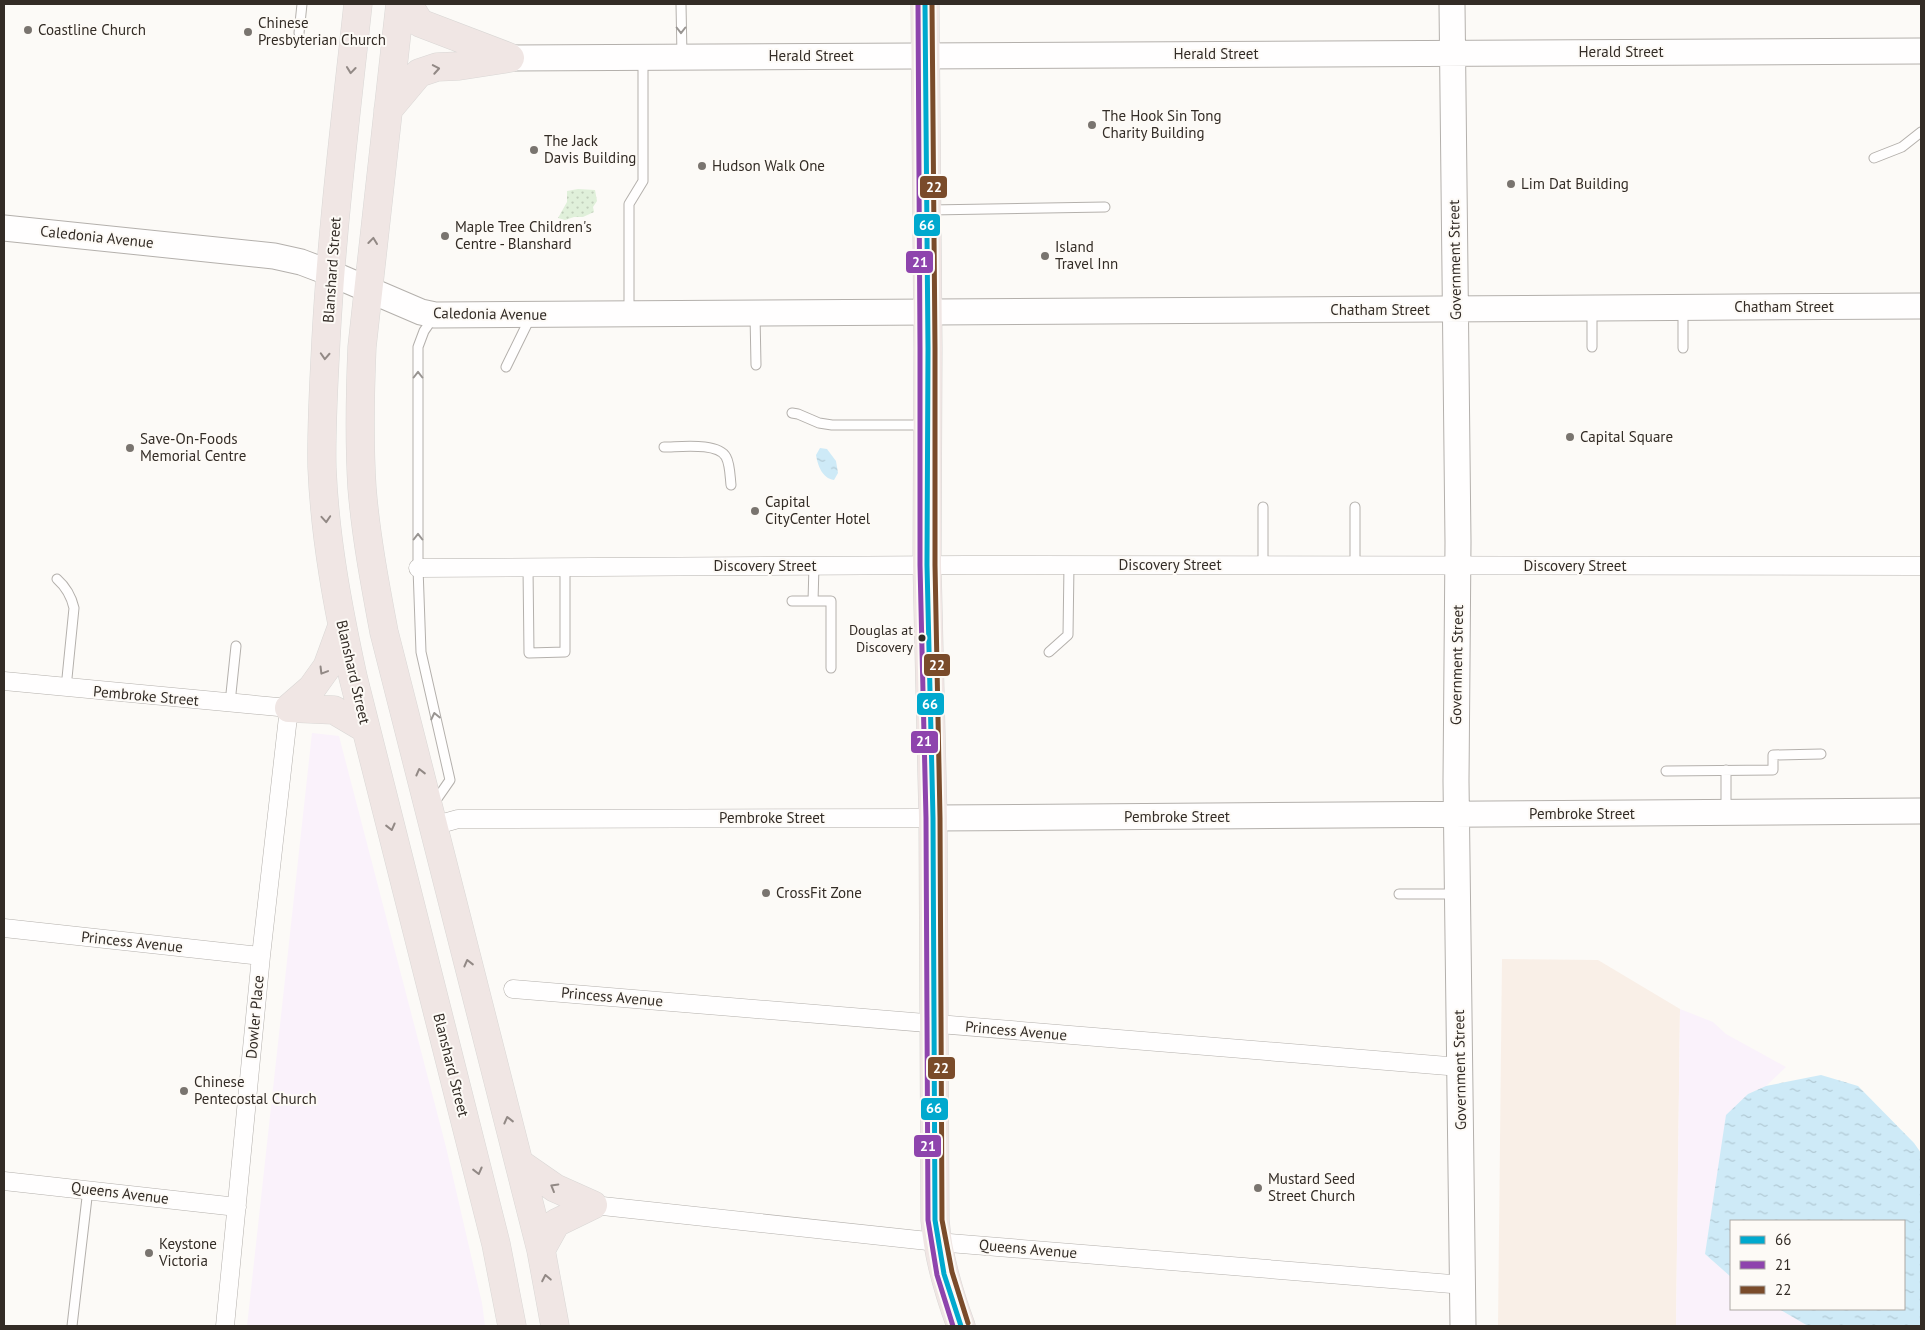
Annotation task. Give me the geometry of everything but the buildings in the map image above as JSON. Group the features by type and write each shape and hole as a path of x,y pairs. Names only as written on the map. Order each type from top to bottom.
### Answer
{"main road":[{"path":"400,4 362,347 360,451 368,538 384,632 541,1250 555,1326"},
{"path":"408,4 420,23 510,58"},
{"path":"925,4 928,313 927,565 933,818 933,1025 937,1242 943,1274 961,1326"},
{"name":"Blanshard Street","path":"353,6 330,273 322,411 322,469 332,574 366,729 496,1244 512,1326"},
{"path":"388,110 419,72 437,67 459,66 510,58"},
{"path":"288,708 312,688 324,671 342,626"},
{"path":"288,708 334,710 366,729"},
{"path":"402,872 431,818"},
{"path":"519,1164 555,1188 593,1205"},
{"path":"541,1250 556,1223 593,1205"}],"street":[{"name":"Government Street","path":"1452,4 1458,565 1456,815 1464,1285 1463,1326"},
{"name":"Herald Street","path":"510,58 1921,51"},
{"name":"Caledonia Avenue","path":"4,228 274,256 300,262 421,312 435,315 928,313"},
{"name":"Chatham Street","path":"928,313 1921,306"},
{"name":"Discovery Street","path":"418,568 927,565 1921,566"},
{"name":"Pembroke Street","path":"4,681 288,708"},
{"name":"Dowler Place","path":"225,1326 261,956 288,708"},
{"name":"Pembroke Street","path":"431,818 458,820 933,818 1921,811"},
{"name":"Princess Avenue","path":"4,928 261,956"},
{"name":"Princess Avenue","path":"513,988 933,1025 1460,1067"},
{"name":"Queens Avenue","path":"4,1181 237,1207"},
{"name":"Queens Avenue","path":"593,1205 937,1242 1464,1285"}],"lane":[{"path":"299,33 302,4"},
{"path":"681,4 682,57"},
{"path":"629,314 629,204 643,181 643,57"},
{"path":"1874,158 1902,147 1921,132"},
{"path":"927,210 1105,207"},
{"path":"4,228 4,233"},
{"path":"1592,308 1592,347"},
{"path":"1683,308 1683,348"},
{"path":"506,367 532,314"},
{"path":"755,314 756,365"},
{"path":"431,818 450,780 421,652 418,568 418,347 424,331 435,315"},
{"path":"792,413 818,423 832,425 928,425"},
{"path":"664,447 711,447 718,450 724,454 727,460 731,485"},
{"path":"1263,507 1263,565"},
{"path":"1355,507 1355,566"},
{"path":"1049,652 1068,635 1068,565"},
{"path":"813,601 814,566"},
{"path":"528,568 529,652 564,652 565,568"},
{"path":"57,578 68,591 74,608 66,688"},
{"path":"792,601 831,601 831,668"},
{"path":"230,703 236,646"},
{"path":"1666,770 1773,770 1772,754 1821,754"},
{"path":"1726,770 1726,813"},
{"path":"1399,894 1457,894"},
{"path":"72,1326 88,1189"}],"shaded area":[{"path":"312,733 339,736 446,1147 482,1303 485,1326 247,1326"},
{"path":"1502,959 1598,960 1680,1009 1676,1326 1498,1326"},
{"path":"1680,1009 1713,1022 1726,1034 1786,1067 1766,1086 1748,1094 1727,1115 1705,1254 1730,1276 1730,1310 1781,1310 1808,1326 1676,1326"}],"green space":[{"path":"578,189 595,190 597,201 593,207 594,212 583,217 565,220 558,218 567,202 567,191"}],"water":[{"path":"820,448 827,449 836,461 838,473 834,480 826,477 819,467 816,455"},
{"path":"1821,1075 1858,1086 1914,1143 1921,1153 1921,1326 1808,1326 1781,1310 1905,1310 1905,1220 1730,1220 1730,1276 1705,1254 1726,1115 1748,1094 1766,1086"}],"transit line":[{"name":"21","path":"918,4 920,565 926,818 928,1220 937,1275 953,1326"},
{"name":"66","path":"925,4 928,348 927,565 933,818 935,1220 944,1274 961,1326"},
{"name":"22","path":"932,4 935,565 940,818 942,1220 952,1272 968,1323"}],"place":[{"name":"Coastline Church","path":"28,30"},
{"name":"Chinese Presbyterian Church","path":"248,32"},
{"name":"The Hook Sin Tong Charity Building","path":"1092,125"},
{"name":"The Jack Davis Building","path":"534,150"},
{"name":"Hudson Walk One","path":"702,166"},
{"name":"Lim Dat Building","path":"1511,184"},
{"name":"Maple Tree Children's Centre - Blanshard","path":"445,236"},
{"name":"Island Travel Inn","path":"1045,256"},
{"name":"Capital Square","path":"1570,437"},
{"name":"Save-On-Foods Memorial Centre","path":"130,448"},
{"name":"Capital CityCenter Hotel","path":"755,511"},
{"name":"Douglas at Discovery","path":"922,638"},
{"name":"CrossFit Zone","path":"766,893"},
{"name":"Chinese Pentecostal Church","path":"184,1091"},
{"name":"Mustard Seed Street Church","path":"1258,1188"},
{"name":"Keystone Victoria","path":"149,1253"}]}
